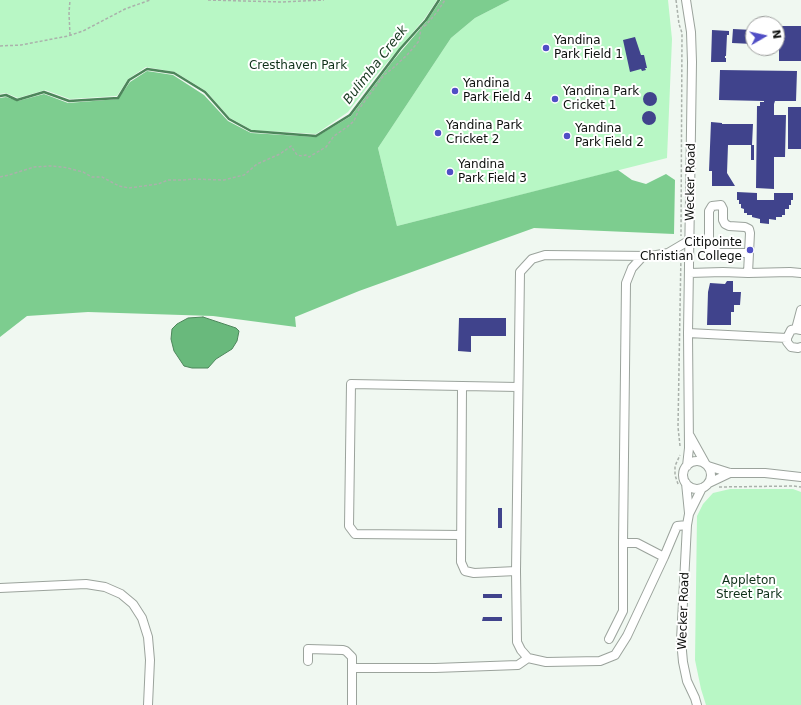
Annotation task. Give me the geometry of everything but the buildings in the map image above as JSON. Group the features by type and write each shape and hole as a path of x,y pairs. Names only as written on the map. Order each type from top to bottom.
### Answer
{"street":[{"name":"Wecker Road","path":"686,0 691,32 692,62 688,332 689,459 683,474 686,483 689,514 687,525 681,640 686,681 697,705"},
{"path":"748,253 715,253 710,250 709,211 712,206 721,205 725,224 749,229 748,273"},
{"path":"687,525 677,526 664,557 626,636 615,655 600,661 546,662 528,658 521,650 517,642 516,572 520,272 532,259 545,255 643,256 668,254 690,240"},
{"path":"609,639 624,611 623,543 626,283 632,268 643,256"},
{"path":"689,273 801,273"},
{"path":"801,310 799,329 791,330 787,338 787,342 791,347 801,347"},
{"path":"688,332 787,338"},
{"path":"461,535 355,534 349,526 351,384 518,387"},
{"path":"462,386 461,562 465,571 474,573 516,572"},
{"name":"Wecker Road","path":"689,436 711,475 689,514"},
{"path":"687,466 695,461 730,473 765,473 801,477"},
{"path":"686,483 693,488 705,486 730,473"},
{"path":"623,543 637,543 664,557"},
{"path":"0,588 86,584 105,587 121,594 133,604 142,618 148,637 150,660 148,705"},
{"path":"308,661 308,649 346,651 352,657 352,705"},
{"path":"352,668 435,668 518,665 528,658"}],"path":[{"path":"70,0 70,35"},
{"path":"0,46 35,43 70,35 83,31 125,9 150,0"},
{"path":"208,0 282,2 324,0"},
{"path":"0,177 34,167 63,167 83,172 92,177 102,177 119,186 129,188 158,184 168,180 224,180 244,175 257,164 280,154 291,146 297,155 309,156 326,147 334,136 354,121 359,109 384,75 407,55 419,41 421,28 426,25 445,0"},
{"path":"727,487 801,487"}],"green space":[{"name":"Cresthaven Park","path":"0,0 437,0 425,18 375,77 348,112 316,134 252,130 230,118 206,91 175,72 146,67 128,79 117,96 70,99 45,90 18,98 6,93 0,94"},
{"path":"510,0 668,0 672,39 667,158 397,226 378,148 451,38 475,18"},
{"name":"Appleton Street Park","path":"730,489 793,489 801,492 801,705 706,705 695,660 697,516 703,504 713,493"}],"shaded area":[{"path":"441,0 510,0 475,18 451,38 378,148 397,226 618,170 632,180 646,184 666,174 675,180 674,234 534,228 359,291 295,317 296,327 213,316 88,312 27,316 0,337 0,98 6,97 18,101 44,94 68,103 118,99 130,82 147,71 173,75 204,95 228,121 251,133 316,137 351,116 392,62 426,22"},
{"path":"203,317 236,328 239,331 237,341 232,349 216,359 208,368 192,368 184,366 174,351 171,339 172,329 177,324 188,318"}],"waterway":[{"name":"Bulimba Creek","path":"0,96 6,95 17,100 44,92 69,101 118,98 129,80 147,69 174,73 205,92 229,119 251,131 316,136 350,115 400,49 426,20 439,0"}],"place":[{"name":"Yandina Park Field 1","path":"546,48"},
{"name":"Yandina Park Field 4","path":"455,91"},
{"name":"Yandina Park Cricket 1","path":"555,99"},
{"name":"Yandina Park Cricket 2","path":"438,133"},
{"name":"Yandina Park Field 2","path":"567,136"},
{"name":"Yandina Park Field 3","path":"450,172"},
{"name":"Citipointe Christian College","path":"750,250"}]}
